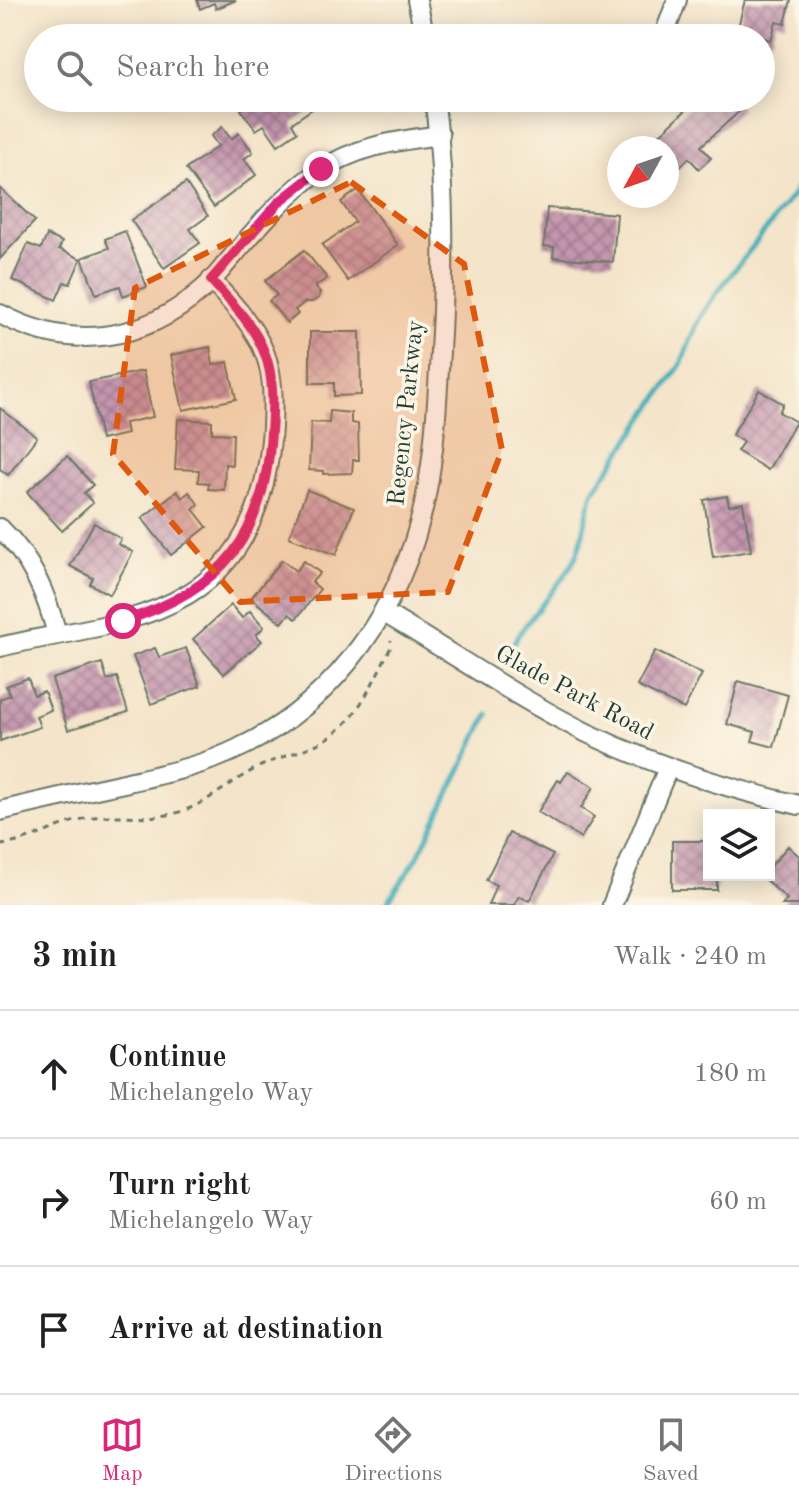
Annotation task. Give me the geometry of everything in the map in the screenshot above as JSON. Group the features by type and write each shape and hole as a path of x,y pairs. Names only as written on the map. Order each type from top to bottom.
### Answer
{"street":[{"path":"417,0 422,24"},
{"path":"668,24 677,0"},
{"name":"Regency Parkway","path":"0,811 174,771 240,748 271,731 325,689 384,613 409,558 427,494 439,372 445,248 436,112"},
{"path":"0,314 42,333 65,337 126,333 170,314 211,280 279,202 321,169 366,148 440,135"},
{"path":"0,647 136,617 190,594 225,563 248,531 258,509 270,452 271,376 265,353 252,326 211,280"},
{"path":"0,528 25,555 36,575 57,634"},
{"name":"Glade Park Road","path":"384,613 492,680 581,730 668,768 799,805"},
{"path":"612,905 668,768"}],"highlighted area":[{"path":"351,182 464,264 502,450 448,592 240,602 113,454 135,288"}],"building":[{"path":"197,0 236,0 216,9 214,3 200,9"},
{"path":"745,0 791,0 785,24 739,24"},
{"path":"242,112 308,112 292,123 297,132 278,145 264,125 256,130"},
{"path":"684,112 739,112 701,146 711,158 699,169 689,158 679,168 679,136 660,136"},
{"path":"222,127 231,139 239,133 253,152 244,159 256,175 214,207 186,169 218,146 211,136"},
{"path":"186,183 208,216 190,229 200,243 164,268 131,220"},
{"path":"0,188 35,221 0,259"},
{"path":"358,190 398,245 348,281 322,245 355,222 341,202"},
{"path":"547,208 617,214 613,262 553,257 554,247 544,246"},
{"path":"125,231 147,287 123,296 120,286 96,294 82,258 109,248 105,239"},
{"path":"47,235 62,242 59,249 81,259 70,284 64,282 56,300 12,280 28,244 41,249"},
{"path":"304,250 327,278 315,287 320,292 319,298 305,302 295,310 298,314 287,323 269,301 277,295 265,281"},
{"path":"310,332 360,332 361,395 334,396 334,383 310,383"},
{"path":"210,347 213,365 228,362 236,399 183,410 171,355"},
{"path":"143,371 153,417 125,423 127,434 101,440 89,382"},
{"path":"759,390 783,404 779,412 796,422 768,470 737,451 743,442 732,435"},
{"path":"0,408 37,437 8,475 0,469"},
{"path":"330,411 351,413 351,423 358,424 359,460 353,460 352,473 324,474 324,471 309,470 311,422 329,423"},
{"path":"178,419 212,421 212,433 233,434 232,465 225,464 224,490 208,489 209,483 198,482 199,470 175,469"},
{"path":"67,456 93,485 84,493 93,503 62,531 27,492"},
{"path":"307,490 354,508 336,555 289,537"},
{"path":"177,491 182,498 189,492 199,505 193,509 207,527 171,555 142,518"},
{"path":"727,496 729,506 743,503 751,551 713,557 704,500"},
{"path":"94,523 121,539 118,544 133,552 110,595 90,584 93,578 70,566"},
{"path":"282,560 296,571 304,561 320,573 312,582 320,589 296,619 289,614 282,623 251,598"},
{"path":"231,605 242,618 250,611 264,627 256,635 262,641 224,674 193,639"},
{"path":"155,648 159,657 186,648 200,686 151,704 133,656"},
{"path":"655,651 702,674 684,709 637,686"},
{"path":"102,663 107,680 117,677 128,712 68,730 52,679"},
{"path":"28,678 34,695 44,691 51,710 36,716 40,727 0,741 0,699 10,695 6,686"},
{"path":"738,681 788,695 774,747 752,741 755,732 727,724"},
{"path":"568,771 594,787 581,808 594,817 581,838 538,812 558,780 561,782"},
{"path":"509,833 553,855 529,901 519,896 514,905 488,905 496,885 486,880"},
{"path":"672,841 703,841 703,881 717,881 717,890 672,890"},
{"path":"788,846 799,856 799,905 782,905 787,899 767,881 775,881 775,861"}],"waterway":[{"path":"506,657 572,564 580,547 594,491 681,364 698,321 799,184"},
{"path":"386,905 417,858 488,714"}],"route":[{"path":"123,621 168,605 207,581 225,563 248,531 258,509 270,452 273,410 271,376 265,353 252,326 211,280 279,202 321,169"}]}
